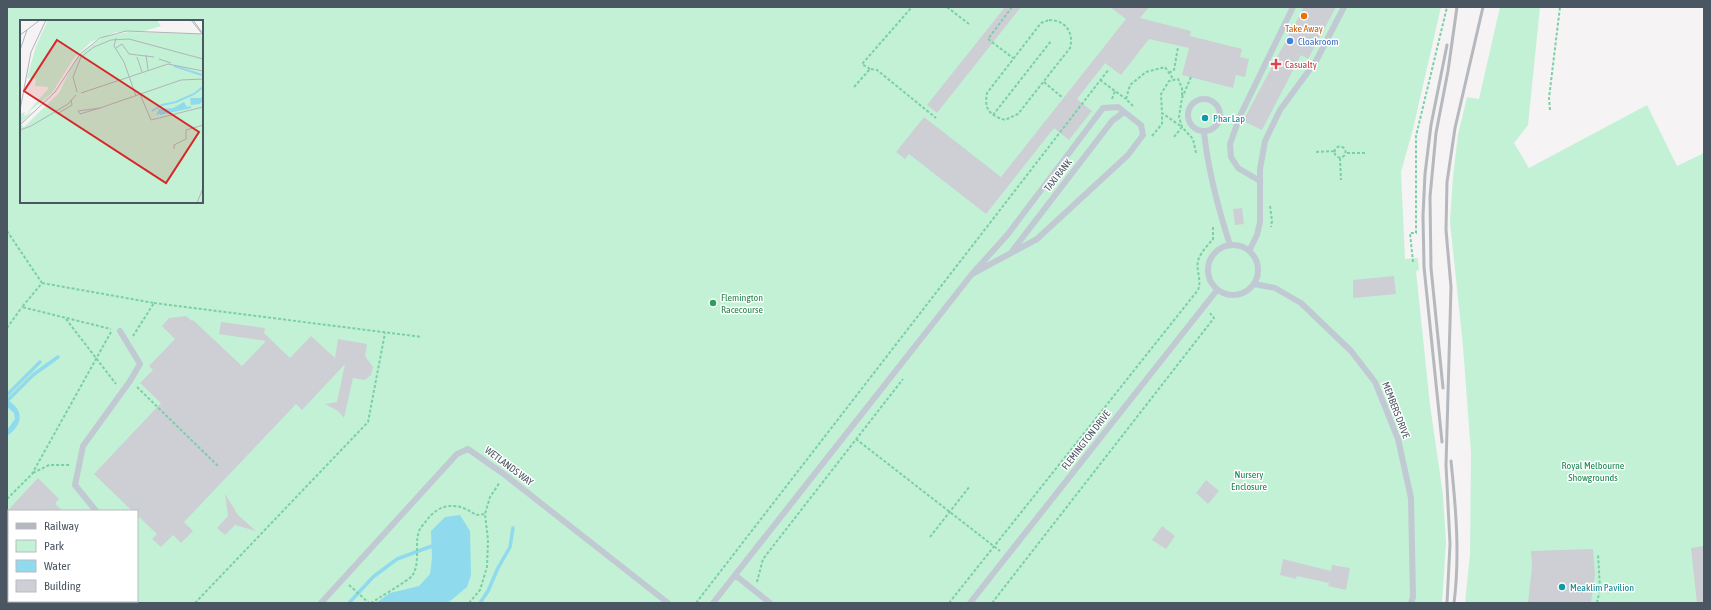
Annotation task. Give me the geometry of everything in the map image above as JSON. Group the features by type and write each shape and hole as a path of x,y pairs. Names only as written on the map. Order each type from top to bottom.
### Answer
{"lane":[{"path":"1260,181 1238,168 1231,157 1230,144 1240,116 1293,7"},
{"path":"1249,250 1257,235 1260,222 1261,156 1265,141 1280,110 1316,61 1344,7"},
{"path":"1204,99 1214,102 1220,110 1220,120 1214,128 1204,132 1194,128 1188,118 1188,113 1193,103 1204,99"},
{"path":"713,603 972,274 1008,234 1103,108 1118,107 1141,125 1143,135 1128,155 1037,239 972,274"},
{"name":"TAXI RANK","path":"1011,253 1112,121 1124,112"},
{"path":"1204,132 1206,157 1230,245"},
{"path":"1230,245 1236,245 1249,250 1257,262 1258,269 1258,277 1254,284 1248,290 1233,296 1224,294 1217,290 1209,279 1208,265 1216,252 1230,245"},
{"name":"MEMBERS DRIVE","path":"1254,284 1284,291 1301,302 1351,351 1375,382 1398,439 1410,498 1412,603"},
{"name":"FLEMINGTON DRIVE","path":"970,603 1217,290"},
{"path":"95,510 75,485 83,446 130,381 140,364 120,331"},
{"name":"WETLANDS WAY","path":"321,603 457,454 468,449 505,475 668,603"},
{"path":"735,575 770,603"}],"path":[{"path":"912,7 862,64 870,69 877,70 936,118"},
{"path":"947,7 969,24"},
{"path":"1012,7 988,38 1012,58"},
{"path":"1413,262 1410,233 1416,233 1416,136 1447,7"},
{"path":"1550,110 1548,98 1560,7"},
{"path":"1054,20 1064,24 1071,37 1070,48 1044,82 1018,114 1005,120 993,115 987,108 985,102 987,93 1012,58 1040,23 1054,20"},
{"path":"993,115 1051,41"},
{"path":"1169,73 1174,70 1178,47"},
{"path":"1126,100 1130,84 1146,72 1165,67 1174,80"},
{"path":"854,87 870,69"},
{"path":"696,603 1109,69"},
{"path":"1182,98 1191,77"},
{"path":"1149,141 1162,124 1161,94 1169,81 1178,79 1182,88 1179,117 1182,127"},
{"path":"1100,80 1136,108"},
{"path":"1044,82 1063,98"},
{"path":"1162,113 1182,127 1193,139 1197,153"},
{"path":"1174,137 1182,127"},
{"path":"1316,152 1335,151 1340,147 1344,148 1346,153"},
{"path":"1335,151 1336,156 1340,158 1341,180"},
{"path":"1340,158 1345,156 1346,153 1366,153"},
{"path":"1270,206 1272,221 1271,227"},
{"path":"949,603 1198,290 1200,285 1198,261 1206,247 1213,239 1212,217 1221,216"},
{"path":"7,231 42,283 154,303 422,337"},
{"path":"7,328 42,283"},
{"path":"128,343 154,303"},
{"path":"7,499 32,474 96,357 113,330 22,307"},
{"path":"992,603 1214,318 1204,307"},
{"path":"66,318 122,392"},
{"path":"195,603 368,422 385,333"},
{"path":"752,588 756,583 763,559 906,375"},
{"path":"130,381 218,466"},
{"path":"856,439 1007,556"},
{"path":"32,474 49,465 79,466"},
{"path":"469,603 480,590 488,567 488,540 485,514 490,497 505,475"},
{"path":"930,537 970,486"},
{"path":"343,579 370,603 411,577 417,562 419,531 429,517 441,507 458,506 476,515 485,514"},
{"path":"1597,603 1600,589 1598,554"}],"green space":[{"name":"Flemington Racecourse","path":"7,7 1441,7 1413,129 1401,172 1405,259 1418,258 1419,270 1416,271 1430,405 1443,495 1446,543 1442,603 7,603"},
{"name":"Royal Melbourne Showgrounds","path":"1500,7 1540,7 1528,125 1514,143 1529,168 1647,105 1677,166 1704,153 1704,603 1465,603 1470,554 1471,453 1463,346 1450,222 1458,135 1467,97 1479,99"}],"water":[{"path":"7,400 17,408 20,418 16,427 7,436 7,430 15,419 14,413 7,407"},
{"path":"460,515 470,531 471,575 467,587 449,602 376,603 390,593 419,586 430,574 432,558 431,531 445,517"}],"building":[{"path":"1005,7 1021,7 937,113 927,105"},
{"path":"1110,7 1149,7 1140,18 1191,31 1190,36 1242,49 1240,57 1249,59 1245,77 1236,75 1233,88 1182,75 1189,48 1149,39 1121,75 1105,63 1077,99 1092,111 1069,140 1054,128 986,214 909,154 905,159 896,152 924,117 1001,177 1126,19"},
{"path":"1304,7 1336,7 1308,59 1301,55 1262,130 1243,121"},
{"path":"1242,208 1244,224 1235,225 1233,209"},
{"path":"1394,276 1396,294 1353,298 1353,280"},
{"path":"186,316 192,321 193,320 242,366 266,341 219,334 221,322 265,328 264,333 290,358 311,336 335,358 338,339 367,344 365,356 373,367 371,375 365,380 353,378 344,418 338,411 325,404 337,402 345,364 302,410 296,404 184,522 193,531 181,543 173,535 161,547 152,539 157,534 138,516 138,510 131,510 94,474 161,403 140,383 153,370 149,366 175,339 162,326 169,318"},
{"path":"38,478 59,499 55,504 62,510 8,510 7,511"},
{"path":"1206,480 1219,491 1208,504 1196,493"},
{"path":"225,494 238,515 256,531 235,525 225,535 217,528 228,516"},
{"path":"1162,526 1175,536 1166,549 1152,540"},
{"path":"1704,546 1704,603 1697,603 1691,548"},
{"name":"Meaklim Pavilion","path":"1593,549 1595,575 1591,603 1528,603 1532,567 1531,551"},
{"path":"1283,559 1331,571 1332,565 1350,568 1346,590 1328,586 1329,583 1297,576 1296,579 1280,575"}],"waterway":[{"path":"8,400 33,375 58,357"},
{"path":"7,395 40,362"},
{"path":"480,603 488,591 498,568 510,547 513,528"},
{"path":"349,603 373,577 397,559 432,546"}],"railway":[{"path":"1443,388 1431,268 1430,197 1436,133 1448,71 1457,7"},
{"path":"1447,603 1450,544 1446,465 1451,287 1446,230 1447,182 1455,128 1483,7"},
{"path":"1442,442 1424,267 1423,216 1425,174 1431,125 1447,45"},
{"path":"1451,461 1456,515 1457,550 1454,603"}],"place":[{"name":"Take Away","path":"1304,16"},
{"name":"Cloakroom","path":"1290,41"},
{"name":"Casualty","path":"1276,64"},
{"name":"Phar Lap","path":"1205,118"},
{"name":"Flemington Racecourse","path":"713,303"},
{"name":"Meaklim Pavilion","path":"1562,587"}],"park label":[{"name":"Nursery Enclosure","path":"1249,480"}]}
